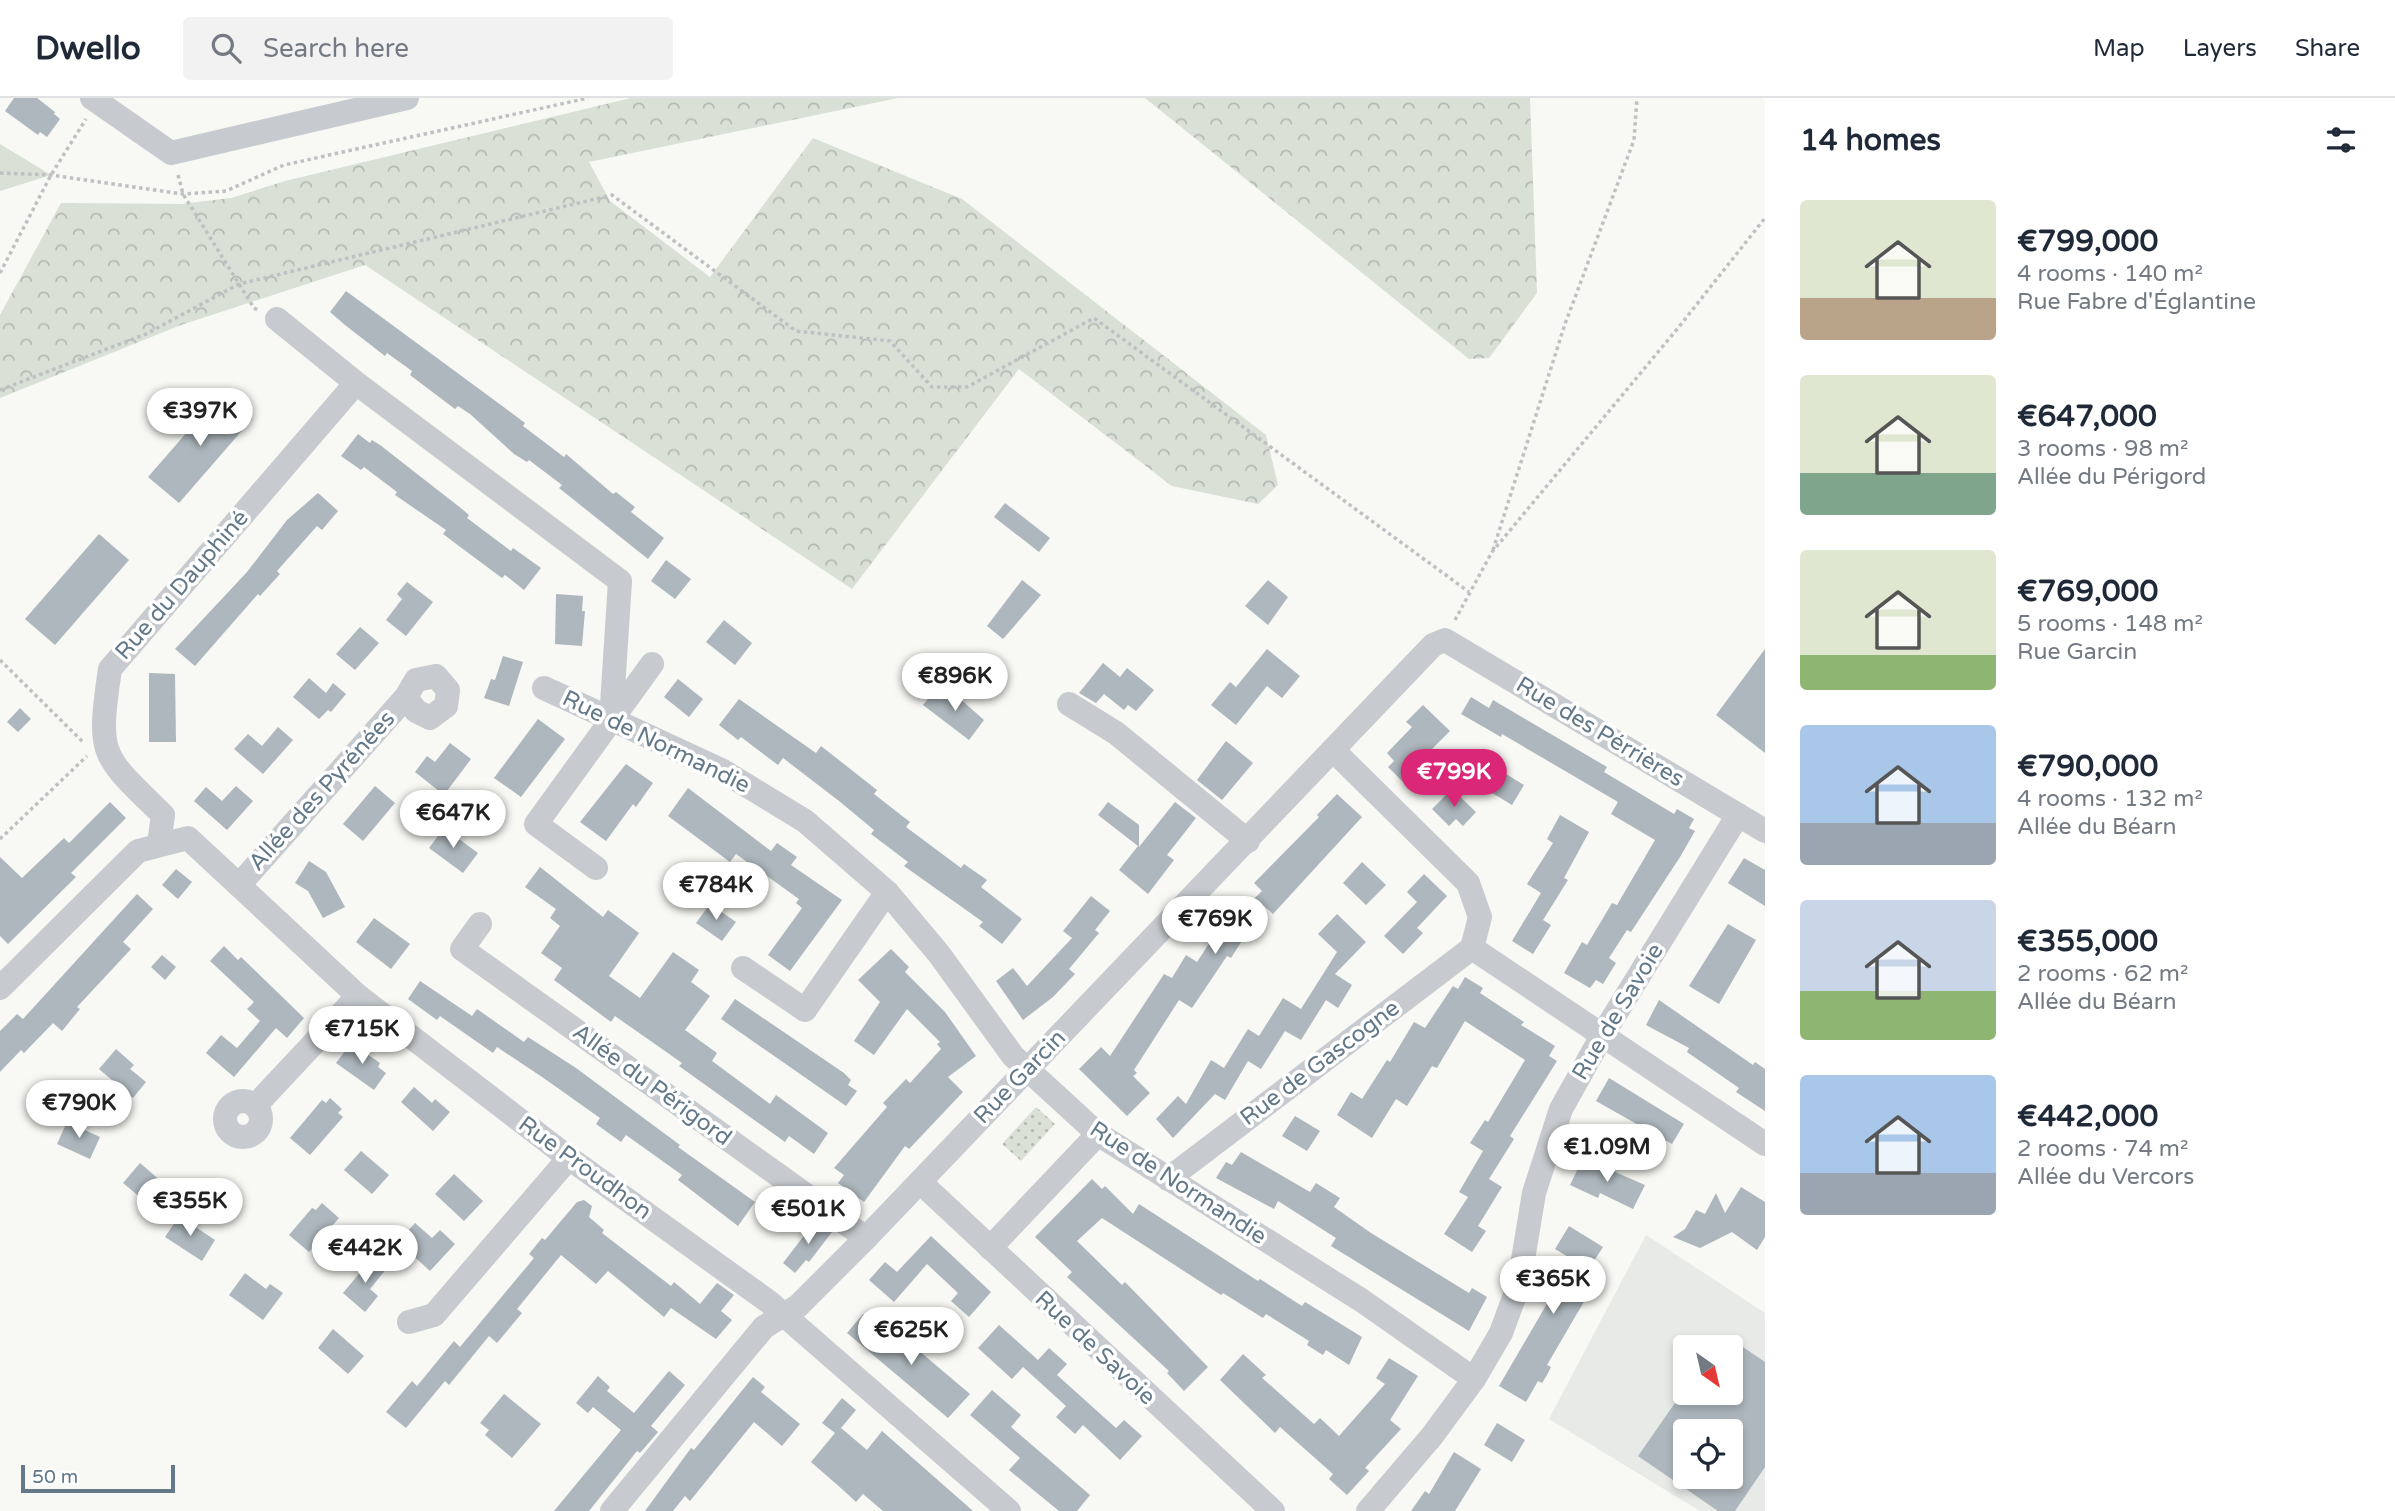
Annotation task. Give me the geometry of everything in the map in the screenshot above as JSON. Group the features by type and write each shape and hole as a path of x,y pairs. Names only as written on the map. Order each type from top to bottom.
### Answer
{"street":[{"path":"96,99 171,153 407,98"},
{"path":"277,319 356,383 620,581 611,720"},
{"name":"Rue du Dauphiné","path":"159,844 163,815 113,767 104,749 103,712 110,669 356,383"},
{"name":"Rue Garcin","path":"612,1511 764,1327 798,1306 866,1238 1333,750 1439,643"},
{"name":"Rue des Pérrières","path":"1439,643 1765,831"},
{"path":"596,868 536,824 652,664"},
{"name":"Rue de Normandie","path":"544,688 723,771 805,821 887,892 939,954 1026,1071 1098,1134 1361,1300 1474,1379"},
{"name":"Allée des Pyrénées","path":"239,885 405,697"},
{"path":"1069,704 1116,733 1248,841"},
{"path":"1333,750 1468,883 1480,917 1472,948 1765,1144"},
{"name":"Rue de Savoie","path":"1368,1511 1432,1436 1474,1379 1501,1333 1519,1284 1534,1193 1561,1109 1603,1034 1738,815"},
{"name":"Rue Proudhon","path":"159,844 188,838 358,996 569,1158 784,1314 795,1328 1009,1511"},
{"path":"0,988 138,850 159,844"},
{"path":"743,968 805,1010 816,1005 887,892"},
{"name":"Allée du Périgord","path":"480,924 462,949 866,1238"},
{"name":"Rue de Gascogne","path":"1168,1179 1472,948"},
{"path":"255,1106 358,996"},
{"path":"990,1248 1098,1134"},
{"path":"409,1322 433,1315 569,1158"},
{"name":"Rue de Savoie","path":"920,1182 1273,1511"}],"path":[{"path":"0,173 51,175 183,194 226,191 284,165 587,98"},
{"path":"1492,552 1565,324 1634,140 1637,98"},
{"path":"0,273 51,175 96,99"},
{"path":"171,153 183,194 254,308 277,319"},
{"path":"0,390 146,334 239,284 612,195 796,331 890,341 932,387 967,387 1094,318 1469,592"},
{"path":"1439,643 1492,552 1670,339 1765,218"},
{"path":"0,660 92,752 0,839"}],"shaded area":[{"path":"1646,1235 1765,1313 1765,1511 1700,1511 1549,1419"}],"green space":[{"path":"631,98 898,98 589,162 610,201 710,277 813,138 962,199 1266,435 1278,485 1258,504 1172,486 1019,369 852,589 365,265 181,325 0,398 0,315 61,203 181,204 231,198 285,181"},
{"path":"1145,98 1530,98 1537,293 1489,358 1469,359"},
{"path":"0,144 51,175 0,191"},
{"path":"1036,1107 1055,1124 1021,1161 1002,1144"}],"building":[{"path":"14,98 37,98 55,112 60,119 47,137 40,132 38,135 5,111"},
{"path":"346,291 525,423 523,426 564,457 566,454 613,494 616,492 635,507 631,512 664,538 648,559 559,488 562,485 529,460 527,462 514,454 470,414 458,406 455,409 410,375 412,371 387,353 385,356 330,312"},
{"path":"222,392 252,419 179,503 148,477"},
{"path":"358,434 370,443 372,440 380,445 462,509 469,515 467,518 511,551 513,548 541,568 524,590 505,575 502,578 443,534 446,530 395,495 397,492 364,467 361,470 341,456"},
{"path":"318,493 338,511 322,530 317,526 277,571 280,574 260,596 258,594 195,666 175,649 247,572 287,520"},
{"path":"1005,503 1050,538 1039,552 994,517"},
{"path":"99,534 129,560 55,645 25,619"},
{"path":"666,560 691,579 675,599 651,581"},
{"path":"1022,580 1041,595 1003,639 987,626"},
{"path":"1268,580 1288,597 1268,625 1245,606"},
{"path":"407,582 433,602 406,636 386,620 402,599 397,594"},
{"path":"556,594 583,596 582,611 585,611 582,646 555,644"},
{"path":"724,620 752,643 735,665 706,642"},
{"path":"360,627 379,643 355,670 336,654"},
{"path":"1267,649 1300,676 1282,698 1267,686 1236,725 1211,705 1230,682 1236,687"},
{"path":"1765,649 1765,753 1716,715"},
{"path":"503,656 523,662 509,706 484,698 491,679 495,680"},
{"path":"1103,663 1120,677 1127,668 1154,690 1136,711 1128,705 1124,710 1104,694 1096,703 1079,693"},
{"path":"149,673 175,674 176,742 149,742"},
{"path":"309,678 326,693 333,683 346,694 331,712 328,710 319,719 293,697"},
{"path":"678,679 703,699 689,717 664,697"},
{"path":"949,689 984,720 969,740 923,705 934,692 942,698"},
{"path":"1471,697 1489,708 1493,700 1607,767 1604,772 1674,814 1677,809 1694,819 1689,828 1695,831 1680,857 1631,932 1627,930 1609,958 1616,963 1603,984 1596,980 1590,988 1564,973 1582,942 1587,945 1612,903 1617,905 1655,840 1611,814 1618,802 1502,734 1501,737 1461,714"},
{"path":"739,699 816,753 821,746 877,790 874,794 910,822 906,827 961,868 964,864 987,880 981,887 1022,919 1002,944 979,926 983,922 904,866 908,862 871,834 874,830 839,801 783,758 778,765 741,737 738,740 719,725"},
{"path":"1423,705 1450,731 1421,760 1425,763 1405,784 1388,767 1394,761 1387,753 1412,727 1406,722"},
{"path":"20,708 31,719 18,732 7,722"},
{"path":"538,719 565,739 521,797 494,778"},
{"path":"278,727 293,740 263,774 234,749 248,734 262,746"},
{"path":"1226,741 1253,763 1222,800 1197,780"},
{"path":"450,743 471,759 444,795 415,772 427,756 435,762"},
{"path":"626,764 653,783 636,807 633,804 606,841 580,822"},
{"path":"1496,768 1524,785 1512,805 1484,788"},
{"path":"236,786 253,801 227,830 194,801 206,787 222,801"},
{"path":"375,786 395,803 363,841 343,824"},
{"path":"688,788 771,851 777,843 797,857 791,865 842,900 790,971 768,955 802,908 796,903 799,899 736,854 730,862 668,816"},
{"path":"1452,789 1476,812 1463,826 1456,819 1449,826 1432,809"},
{"path":"1337,794 1362,817 1273,914 1264,906 1231,958 1227,956 1192,1008 1179,1000 1134,1070 1137,1073 1133,1076 1150,1093 1127,1116 1079,1069 1101,1047 1110,1056 1164,974 1172,978 1186,955 1197,962 1232,908 1239,913 1262,891 1254,883 1319,817 1317,815"},
{"path":"110,802 126,818 71,873 76,877 8,944 0,936 0,857 22,878 64,838 69,843"},
{"path":"1108,802 1139,825 1139,847 1175,802 1196,818 1167,855 1174,860 1148,894 1119,870 1138,846 1098,815"},
{"path":"1560,815 1589,832 1564,878 1568,880 1543,920 1551,925 1533,954 1512,941 1541,893 1527,884 1553,843 1547,839"},
{"path":"444,828 478,853 463,873 429,848"},
{"path":"1744,858 1765,870 1765,906 1728,883"},
{"path":"309,861 326,872 345,907 323,918 308,891 295,883"},
{"path":"1362,862 1386,885 1366,905 1343,883"},
{"path":"540,867 603,917 608,910 639,933 609,976 640,998 673,952 699,970 691,982 710,996 685,1030 717,1053 712,1061 770,1104 776,1095 828,1133 814,1154 789,1136 785,1142 679,1066 682,1063 615,1016 611,1022 554,980 562,968 541,953 560,926 550,918 556,909 525,887"},
{"path":"176,869 192,882 178,899 162,885"},
{"path":"1424,874 1447,896 1417,928 1423,933 1403,954 1384,936 1417,902 1407,892"},
{"path":"137,894 153,909 123,942 131,949 77,1007 80,1009 62,1031 53,1023 24,1053 21,1050 0,1072 0,1031 17,1014 23,1019"},
{"path":"1091,896 1110,911 1095,930 1099,933 1069,969 1075,974 1053,997 1023,1020 996,981 1013,968 1027,986 1072,938 1063,931"},
{"path":"710,904 736,922 722,941 696,923"},
{"path":"1337,914 1366,942 1335,974 1352,985 1338,1008 1326,1000 1301,1040 1285,1031 1261,1069 1248,1061 1225,1100 1215,1094 1173,1138 1156,1119 1178,1096 1186,1104 1211,1060 1224,1068 1248,1029 1259,1036 1283,998 1301,1009 1337,952 1318,934"},
{"path":"374,918 410,944 391,969 356,942"},
{"path":"1728,924 1756,940 1719,1004 1689,986"},
{"path":"224,946 238,960 241,957 304,1018 287,1038 276,1028 234,1077 206,1053 221,1035 237,1048 260,1021 247,1009 254,1002 210,961"},
{"path":"891,949 909,967 905,972 945,1012 976,1056 948,1077 963,1092 909,1149 905,1146 864,1202 838,1183 844,1175 834,1168 887,1107 883,1103 906,1079 910,1083 941,1049 937,1044 940,1042 907,1009 874,1055 854,1041 880,1002 858,980"},
{"path":"162,955 176,967 165,980 151,967"},
{"path":"1465,977 1483,988 1480,993 1524,1022 1521,1025 1555,1046 1549,1056 1557,1061 1510,1136 1514,1139 1489,1179 1502,1187 1478,1226 1486,1231 1472,1252 1444,1234 1468,1197 1459,1192 1483,1151 1470,1143 1485,1120 1488,1122 1525,1060 1465,1021 1437,1068 1432,1066 1407,1106 1396,1099 1372,1138 1337,1115 1351,1092 1362,1099 1387,1060 1390,1062 1414,1022 1425,1028 1453,986 1458,989"},
{"path":"420,981 472,1016 477,1009 524,1042 528,1037 576,1068 680,1145 678,1147 755,1202 738,1226 678,1180 682,1175 626,1135 621,1142 596,1124 600,1118 545,1079 497,1047 493,1053 440,1016 437,1020 408,999"},
{"path":"735,999 844,1073 851,1080 848,1085 857,1091 846,1106 721,1019"},
{"path":"1659,1000 1753,1065 1755,1062 1765,1069 1765,1111 1736,1092 1739,1088 1687,1052 1689,1048 1646,1025"},
{"path":"351,1043 380,1063 378,1067 386,1073 374,1090 336,1063"},
{"path":"116,1049 134,1065 130,1069 146,1082 133,1098 99,1069"},
{"path":"1609,1078 1684,1124 1672,1144 1596,1101"},
{"path":"414,1087 432,1103 435,1099 450,1112 433,1131 401,1102"},
{"path":"330,1098 342,1109 338,1113 343,1117 310,1155 290,1138 322,1100 326,1103"},
{"path":"1295,1116 1320,1131 1307,1151 1282,1136"},
{"path":"67,1122 100,1137 90,1159 57,1144"},
{"path":"361,1151 389,1175 372,1194 344,1170"},
{"path":"1241,1152 1310,1192 1316,1183 1340,1198 1334,1207 1371,1233 1469,1293 1472,1288 1487,1297 1469,1331 1331,1246 1336,1238 1278,1201 1274,1209 1216,1178 1226,1162 1232,1165"},
{"path":"1583,1158 1645,1185 1633,1209 1600,1193 1598,1198 1570,1185"},
{"path":"140,1163 169,1188 153,1208 123,1183"},
{"path":"454,1174 483,1201 464,1221 435,1194"},
{"path":"1092,1179 1102,1189 1105,1186 1133,1214 1139,1204 1258,1281 1260,1279 1302,1306 1305,1302 1362,1337 1349,1365 1326,1350 1323,1355 1307,1345 1309,1341 1266,1314 1263,1318 1223,1293 1221,1295 1102,1218 1077,1241 1122,1285 1125,1282 1208,1367 1184,1391 1167,1373 1169,1371 1067,1277 1072,1272 1035,1237"},
{"path":"1741,1187 1765,1202 1765,1237 1757,1250 1732,1232 1700,1248 1673,1237 1685,1229 1696,1210 1705,1214 1716,1193 1725,1213"},
{"path":"584,1200 592,1206 589,1217 604,1230 602,1233 671,1286 674,1282 700,1304 717,1283 734,1295 721,1311 732,1320 716,1339 671,1308 664,1317 608,1271 596,1284 561,1255 517,1309 522,1313 497,1343 489,1336 449,1385 445,1381 406,1428 386,1412 412,1381 417,1386 454,1341 460,1347 534,1258 529,1254 542,1238 545,1240 577,1202"},
{"path":"322,1203 339,1218 309,1252 289,1235 312,1208 316,1210"},
{"path":"179,1216 215,1240 202,1261 165,1237"},
{"path":"816,1220 832,1232 809,1262 806,1260 795,1273 783,1263"},
{"path":"415,1223 432,1238 440,1230 455,1244 430,1271 398,1242"},
{"path":"1569,1226 1603,1247 1578,1286 1589,1293 1547,1365 1551,1367 1547,1375 1542,1383 1538,1381 1526,1402 1499,1386 1548,1302 1544,1300 1570,1258 1555,1249"},
{"path":"931,1236 991,1292 969,1317 951,1301 958,1293 927,1264 894,1302 869,1280 885,1262 897,1272"},
{"path":"373,1257 387,1268 370,1289 378,1296 365,1312 343,1293"},
{"path":"245,1273 266,1289 270,1284 283,1293 263,1320 229,1295"},
{"path":"863,1314 906,1352 912,1345 970,1394 948,1418 847,1333"},
{"path":"999,1325 1038,1360 1049,1348 1067,1364 1057,1375 1116,1428 1124,1420 1142,1436 1120,1460 1083,1425 1075,1434 1056,1417 1066,1406 1023,1367 1012,1379 978,1348"},
{"path":"333,1329 364,1356 348,1374 318,1348"},
{"path":"1743,1347 1765,1362 1765,1467 1735,1511 1718,1511 1686,1489 1743,1489 1743,1419 1673,1419 1673,1480 1638,1456 1674,1405 1743,1405"},
{"path":"1243,1354 1266,1375 1262,1378 1314,1424 1320,1418 1339,1436 1385,1384 1376,1378 1389,1358 1418,1376 1390,1420 1401,1429 1365,1468 1369,1471 1347,1495 1329,1479 1333,1474 1280,1427 1275,1433 1220,1380"},
{"path":"669,1371 685,1385 651,1426 658,1432 640,1453 637,1451 589,1511 554,1511 621,1430 593,1407 588,1413 576,1403 598,1376 610,1387 607,1391 634,1413"},
{"path":"753,1377 765,1387 761,1392 800,1424 782,1446 754,1422 690,1501 685,1496 673,1511 645,1511 691,1448 694,1450"},
{"path":"992,1390 1021,1415 1011,1427 1090,1495 1077,1511 1059,1511 1009,1470 1020,1458 970,1415"},
{"path":"504,1394 541,1424 512,1458 485,1435 489,1430 480,1423"},
{"path":"842,1398 856,1410 841,1428 867,1450 882,1431 973,1511 883,1511 863,1494 856,1502 811,1462 835,1433 822,1423"},
{"path":"1497,1423 1525,1440 1512,1462 1484,1445"},
{"path":"1454,1452 1481,1469 1455,1511 1411,1511 1425,1491 1429,1494"}]}
